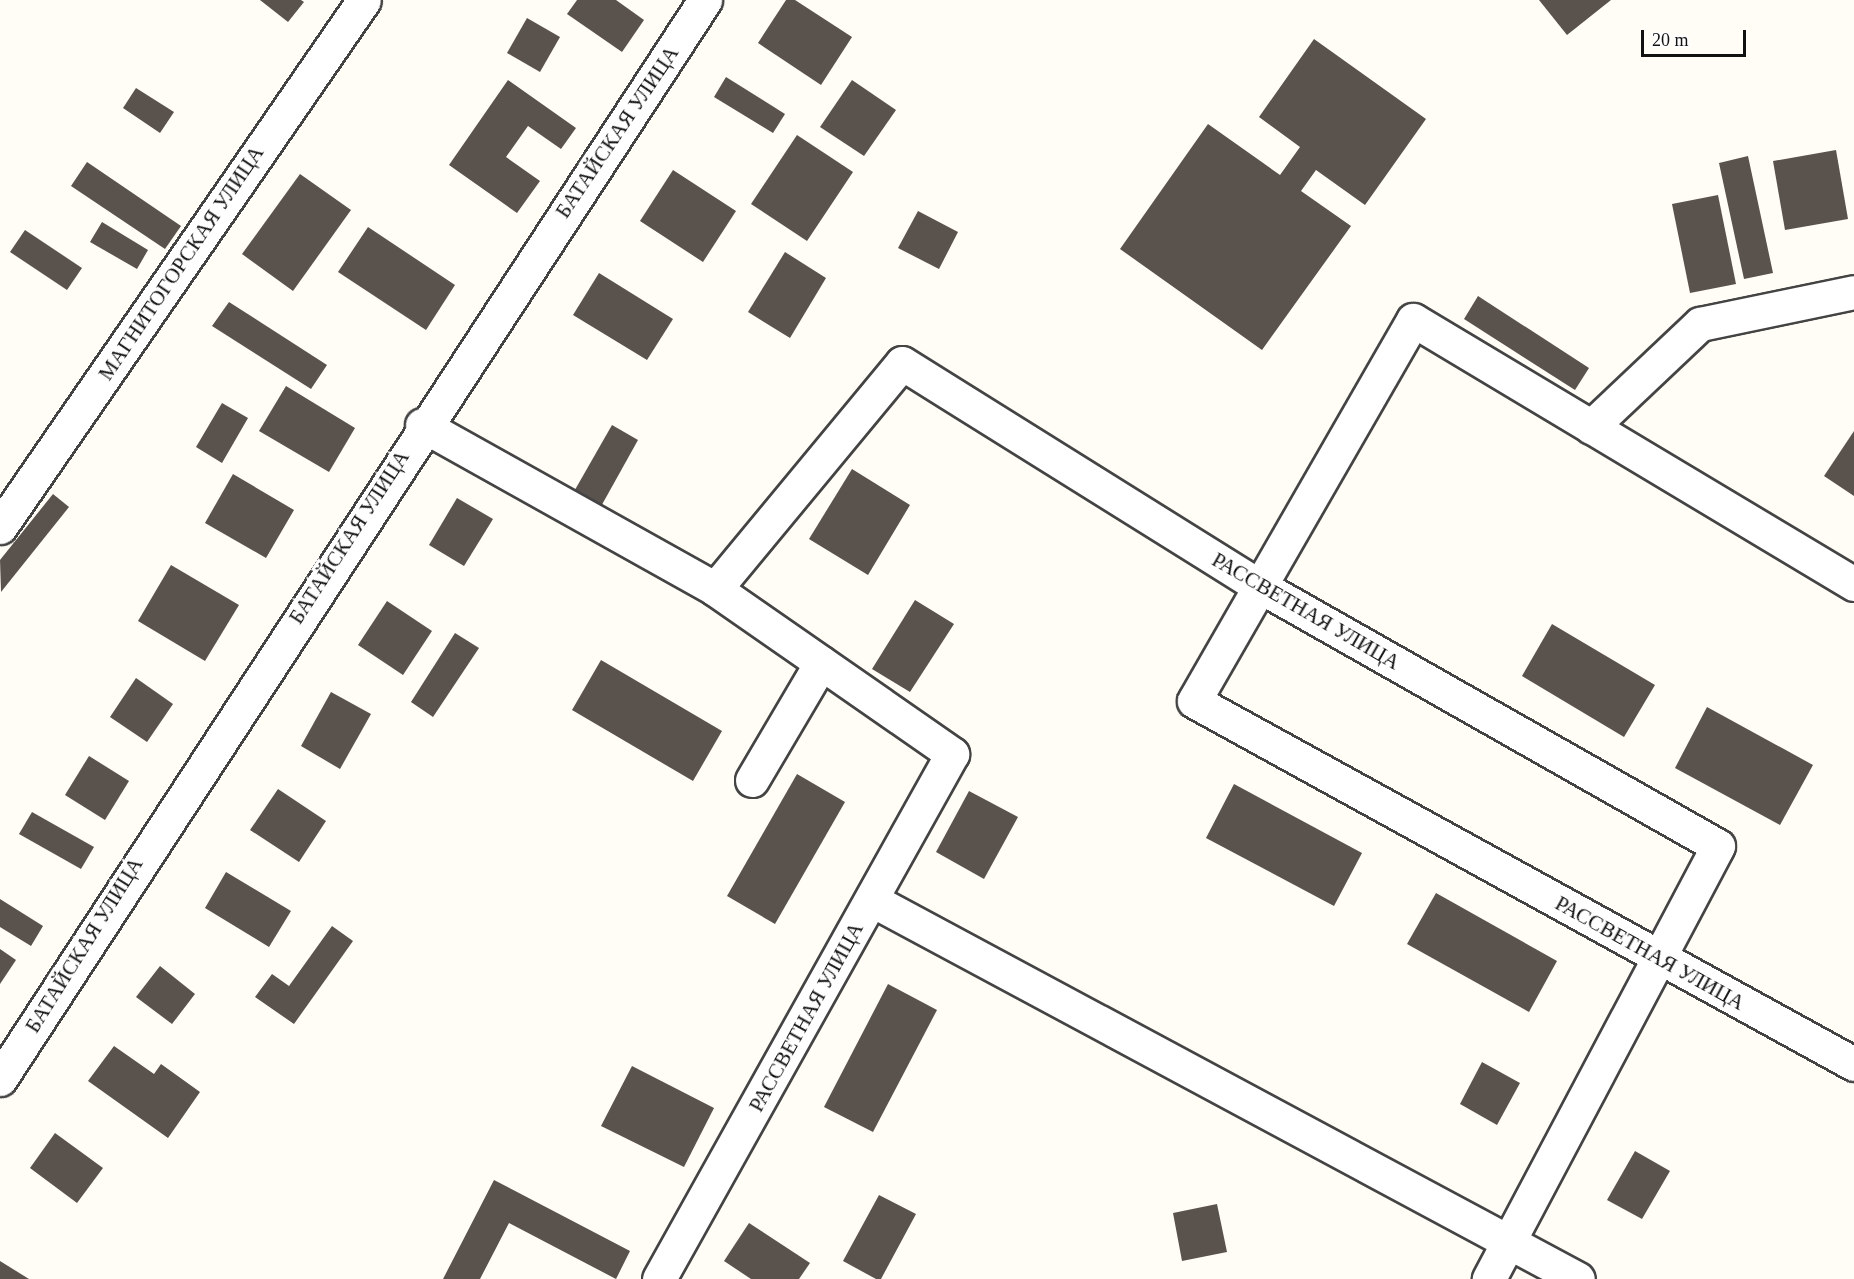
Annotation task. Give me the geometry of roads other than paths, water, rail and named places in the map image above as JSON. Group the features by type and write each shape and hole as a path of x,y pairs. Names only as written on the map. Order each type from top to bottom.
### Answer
{"street":[{"name":"МАГНИТОГОРСКАЯ УЛИЦА","path":"0,527 364,0"},
{"name":"БАТАЙСКАЯ УЛИЦА","path":"0,1079 422,425 705,0"},
{"path":"1591,426 1700,324 1854,292"},
{"path":"1256,584 1413,320 1854,584"},
{"name":"РАССВЕТНАЯ УЛИЦА","path":"715,589 902,363 1256,584 1718,846 1660,959"},
{"path":"422,425 715,589 821,663 752,780"},
{"name":"РАССВЕТНАЯ УЛИЦА","path":"1256,584 1194,701 1854,1064"},
{"name":"РАССВЕТНАЯ УЛИЦА","path":"659,1279 952,754 821,663"},
{"path":"872,900 1514,1240 1578,1279"},
{"path":"1489,1279 1514,1240 1660,959"}]}
